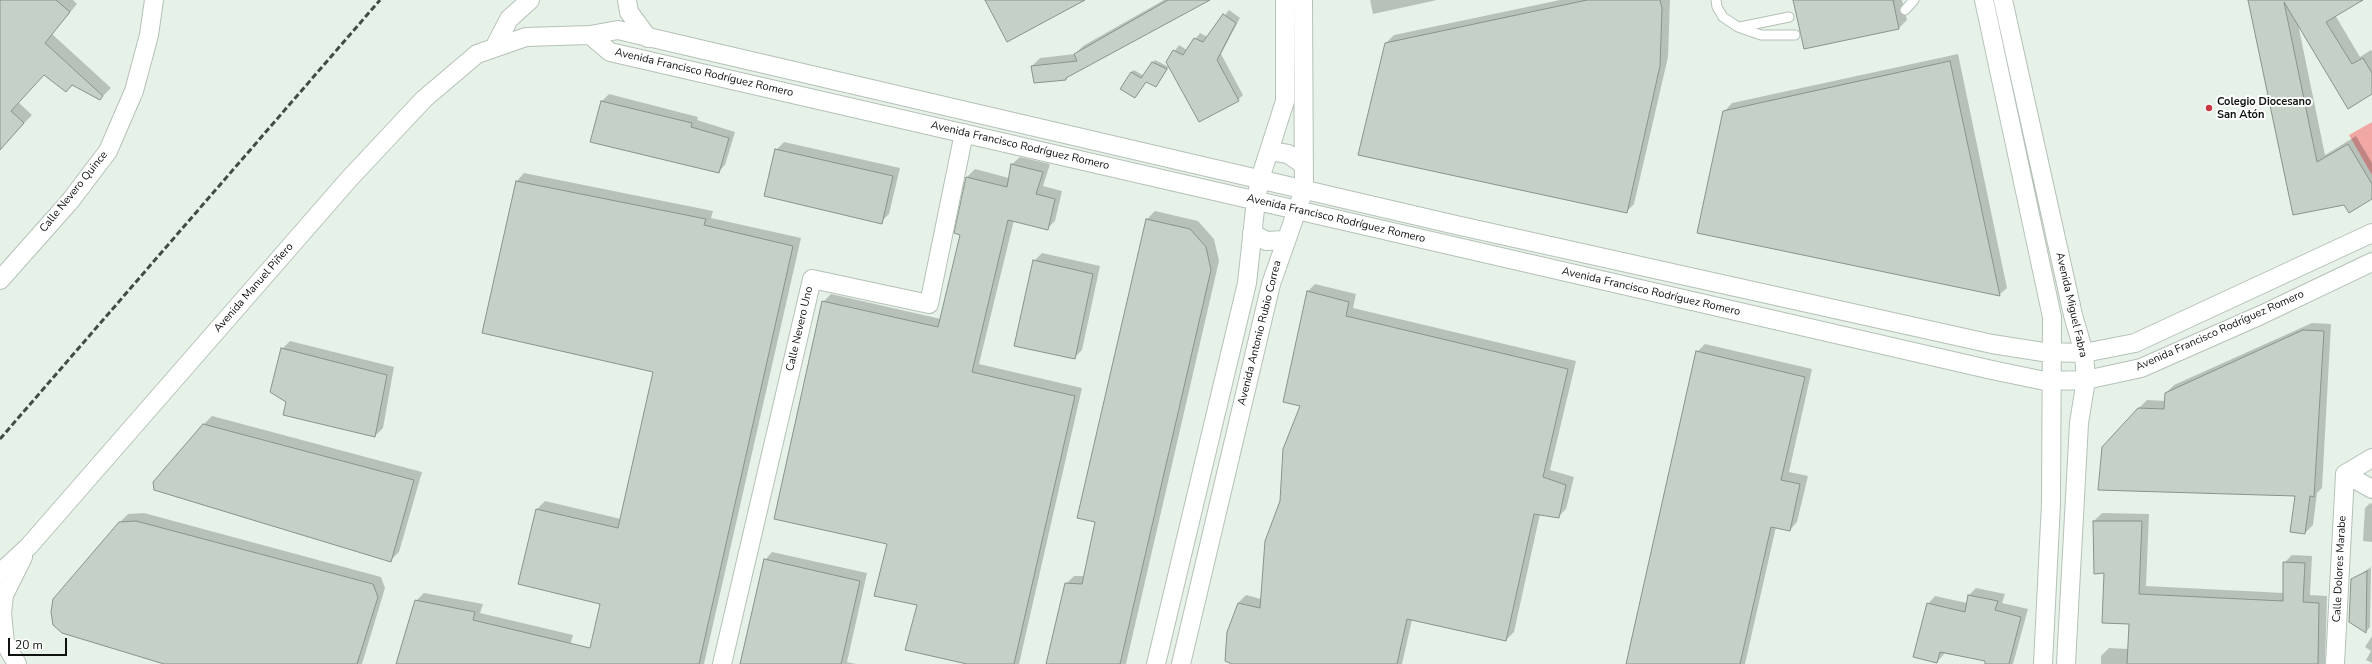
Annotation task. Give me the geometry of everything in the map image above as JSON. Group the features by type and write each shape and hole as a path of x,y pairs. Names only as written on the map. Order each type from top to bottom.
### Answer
{"street":[{"name":"Calle Nevero Quince","path":"0,280 71,200 108,152 134,91 149,35 154,0"},
{"path":"494,48 509,19 530,0"},
{"path":"627,0 629,12 648,38"},
{"path":"1156,664 1247,283 1256,200 1260,179 1285,101 1285,0"},
{"name":"Avenida Antonio Rubio Correa","path":"1180,664 1271,284 1285,240 1304,190 1304,0"},
{"name":"Avenida Miguel Fabra","path":"1984,0 2052,317 2052,504 2043,664"},
{"name":"Avenida Miguel Fabra","path":"2003,0 2072,315 2084,353 2086,380 2079,423 2066,664"},
{"name":"Avenida Francisco Rodríguez Romero","path":"590,35 618,30 1456,226 1992,344 2052,352 2084,353 2135,343 2372,233"},
{"name":"Avenida Manuel Piñero","path":"0,573 29,546 354,173 424,99 477,54 526,37 590,35"},
{"name":"Avenida Francisco Rodríguez Romero","path":"590,35 610,52 1992,370 2053,380 2086,380 2141,368 2261,316 2372,262"},
{"path":"1285,35 1304,36"},
{"name":"Calle Nevero Uno","path":"722,664 812,279 928,304 964,133"},
{"path":"1269,152 1288,154 1304,165"},
{"path":"1252,233 1266,241 1285,240"},
{"path":"2345,474 2372,458"},
{"path":"2345,474 2372,489"},
{"name":"Calle Dolores Marabe","path":"2335,664 2345,474"},
{"name":"Avenida Manuel Piñero","path":"17,664 5,643 2,613 4,595 29,546"}],"lane":[{"path":"1716,0 1717,7 1723,17 1738,27 1761,35 1795,35"},
{"path":"1905,10 1914,0"},
{"path":"1738,27 1789,17"}],"shaded area":[{"path":"2372,122 2372,175 2349,135"}],"building":[{"path":"0,0 56,0 70,12 45,43 103,96 100,100 72,85 66,92 44,75 11,111 24,123 0,150"},
{"path":"985,0 1085,0 1007,42"},
{"path":"1168,0 1210,0 1066,78 1066,80 1034,83 1031,66 1077,61 1074,54"},
{"path":"1587,0 1660,0 1662,8 1660,66 1627,213 1358,155 1385,43"},
{"path":"1793,0 1893,0 1899,29 1804,49"},
{"path":"2248,0 2363,0 2326,22 2352,64 2363,58 2372,73 2372,94 2348,109 2284,2 2317,162 2348,144 2372,184 2372,199 2349,213 2344,205 2293,215"},
{"path":"1223,14 1236,23 1217,60 1239,101 1199,122 1166,62 1173,50 1183,55 1194,38 1203,42"},
{"path":"1950,61 2000,296 1697,233 1723,111"},
{"path":"1152,62 1167,69 1156,87 1146,82 1135,98 1120,89 1131,72 1141,78"},
{"path":"601,101 692,123 691,127 729,138 719,173 590,142"},
{"path":"775,149 893,176 882,224 764,196"},
{"path":"1011,164 1043,172 1036,194 1055,199 1048,230 1008,220 972,372 1075,396 1014,664 967,664 905,650 917,605 874,596 887,544 774,519 822,301 938,327 960,235 954,233 966,177 1007,187"},
{"path":"516,181 706,219 704,225 793,246 699,664 396,664 415,600 475,612 473,620 590,648 600,604 518,584 536,509 618,528 653,372 482,333"},
{"path":"1146,219 1190,229 1206,247 1211,270 1120,664 1046,664 1065,583 1082,584 1095,522 1077,518"},
{"path":"1033,260 1093,274 1075,359 1014,346"},
{"path":"1307,291 1349,302 1346,316 1568,369 1543,477 1566,485 1559,518 1534,514 1506,641 1407,619 1397,664 1232,664 1225,661 1227,632 1238,603 1260,608 1265,541 1280,501 1283,449 1300,406 1283,402"},
{"path":"2303,330 2324,331 2314,497 2310,496 2305,534 2290,532 2295,496 2098,490 2102,447 2138,408 2164,409 2165,393"},
{"path":"281,348 387,375 375,437 283,415 286,402 270,392"},
{"path":"1696,351 1805,377 1781,480 1800,484 1790,531 1771,527 1740,664 1626,664"},
{"path":"203,424 414,480 391,562 154,490 153,482"},
{"path":"136,521 373,584 378,597 357,664 164,664 62,633 53,625 51,612 53,599 119,522"},
{"path":"2093,521 2142,521 2139,594 2283,601 2283,562 2305,563 2303,602 2319,603 2318,664 2127,664 2129,624 2102,623 2104,573 2094,574"},
{"path":"764,559 860,581 841,664 740,664"},
{"path":"2367,571 2366,633 2349,622 2351,579"},
{"path":"1968,595 1998,601 1995,610 2021,617 2009,664 1985,664 1985,661 1940,652 1937,663 1913,657 1927,603 1965,612"}],"railway":[{"path":"0,439 380,0"}],"place":[{"name":"Colegio Diocesano San Atón","path":"2209,108"}]}
